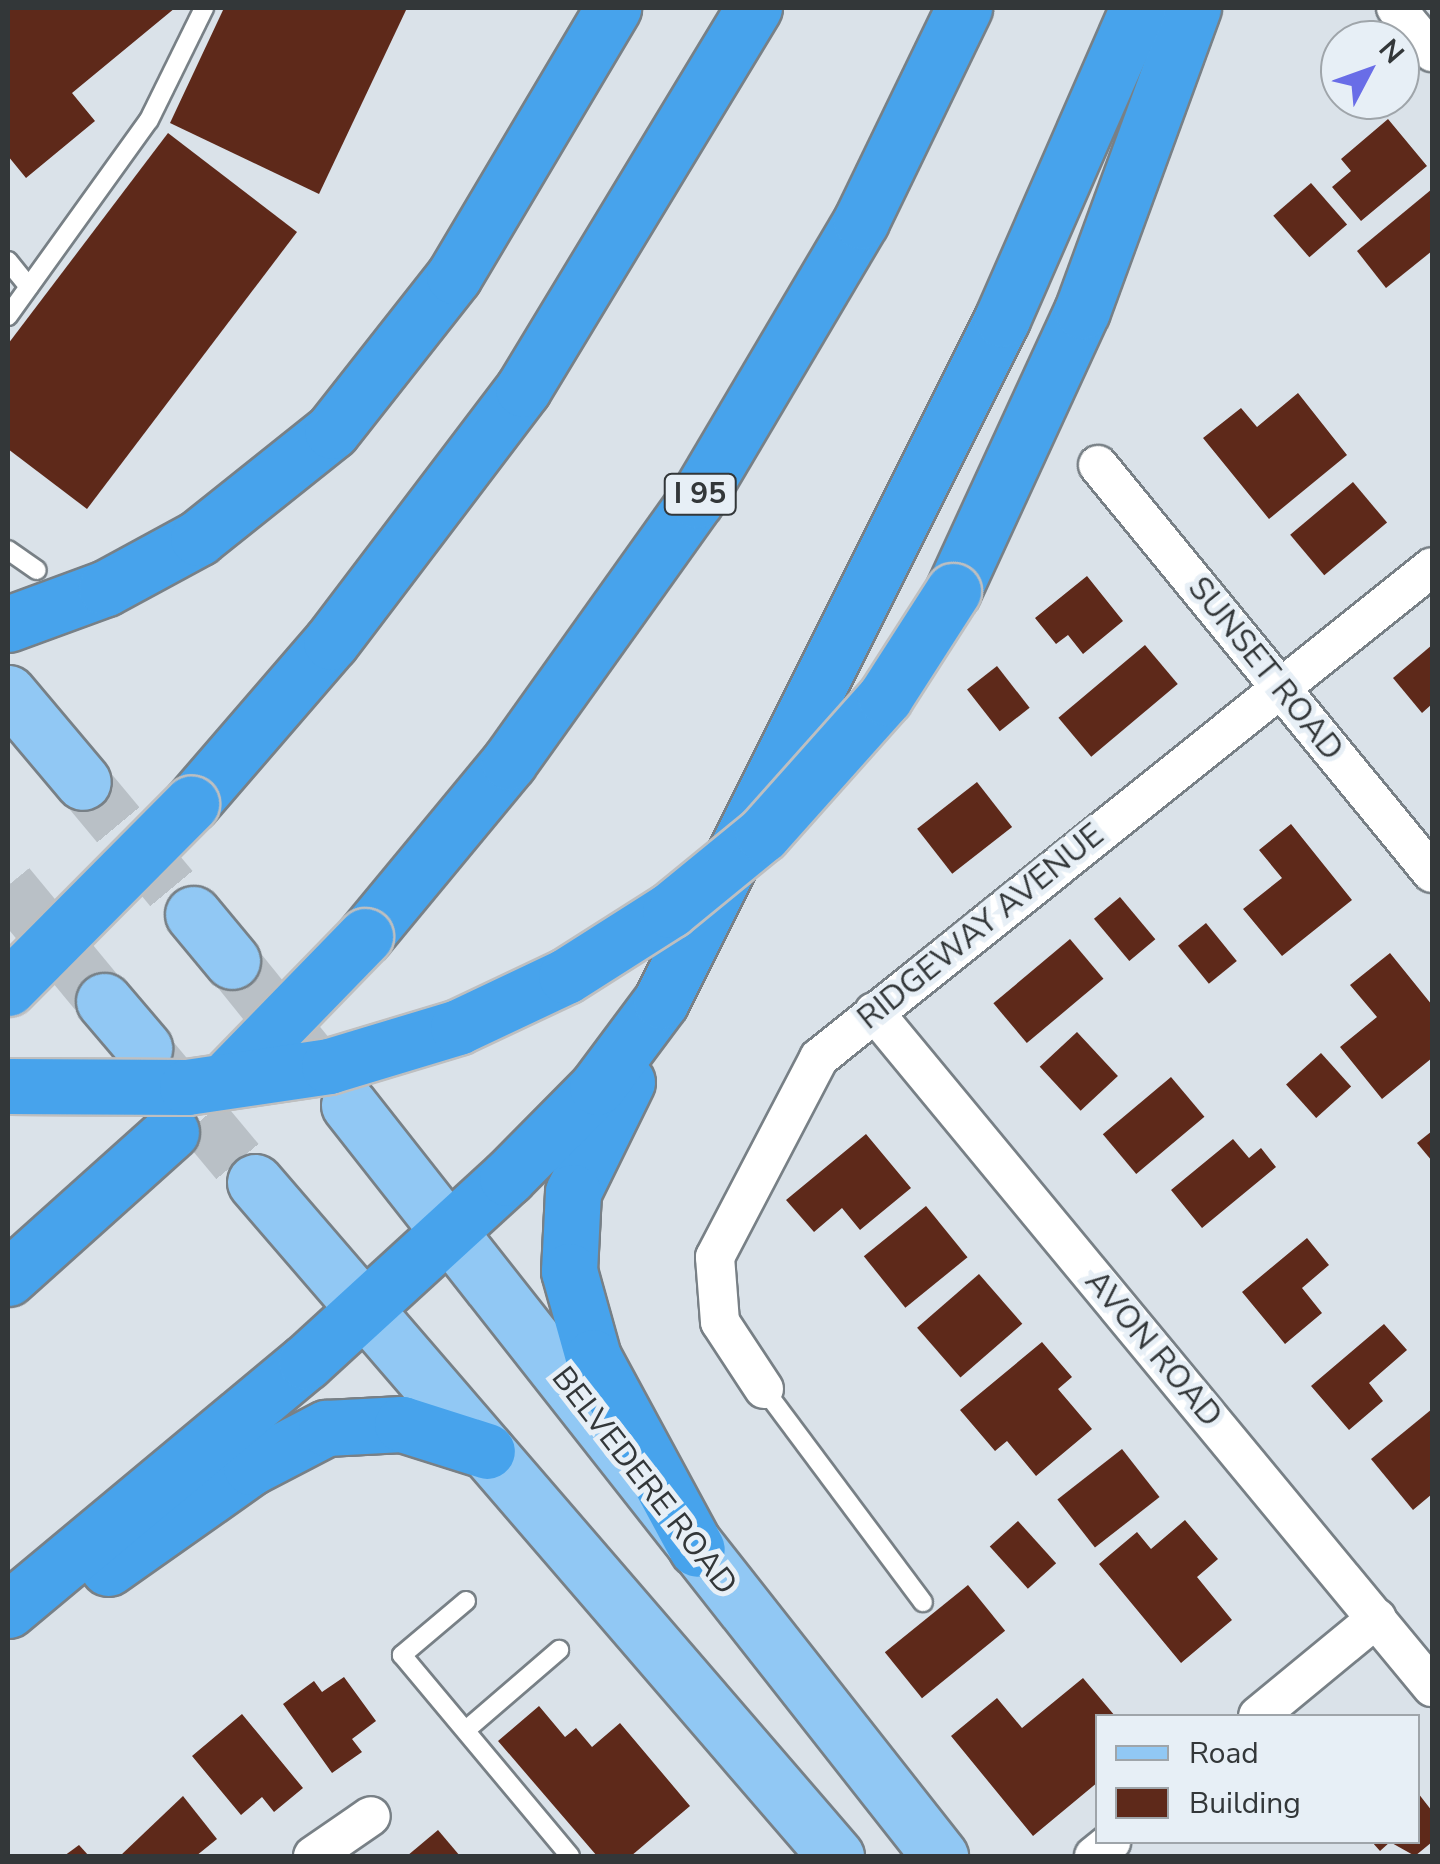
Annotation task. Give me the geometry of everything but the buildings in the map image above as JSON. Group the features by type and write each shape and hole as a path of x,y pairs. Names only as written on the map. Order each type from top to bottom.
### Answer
{"highway":[{"path":"8,624 106,588 243,508 332,430 414,334 613,8"},
{"path":"8,988 191,804 332,642 513,404 754,8"},
{"name":"I 95","path":"232,1073 364,936 552,706 696,500 861,222 964,8"},
{"path":"696,1549 593,1358 569,1270 573,1192 661,1001 1002,319 1138,8"},
{"path":"8,1086 187,1087 329,1066 458,1027 566,976 670,910 762,834 885,697 953,591 1082,311 1193,8"},
{"path":"8,1610 362,1309 569,1116 661,1001"},
{"path":"8,1278 171,1132"},
{"path":"8,1630 326,1428 402,1424 487,1450"}],"main road":[{"path":"8,694 83,782"},
{"path":"193,914 232,961"},
{"path":"104,1001 144,1048"},
{"name":"BELVEDERE ROAD","path":"349,1105 940,1856"},
{"path":"255,1182 836,1856"}],"street":[{"path":"1396,8 1432,52"},
{"name":"SUNSET ROAD","path":"1098,466 1432,872"},
{"name":"RIDGEWAY AVENUE","path":"764,1388 720,1322 715,1257 819,1058 1432,567"},
{"name":"AVON ROAD","path":"874,1012 1432,1686"},
{"path":"1260,1714 1377,1618"},
{"path":"312,1856 372,1816"}],"lane":[{"path":"8,316 149,120 204,8"},
{"path":"8,261 29,287"},
{"path":"8,550 37,570"},
{"path":"764,1388 924,1602"},
{"path":"466,1601 402,1656 570,1856"},
{"path":"466,1730 558,1650"}],"tunnel":[{"path":"83,782 193,914"},
{"path":"8,885 104,1001"},
{"path":"232,961 312,1060"},
{"path":"149,1055 255,1182"}]}
